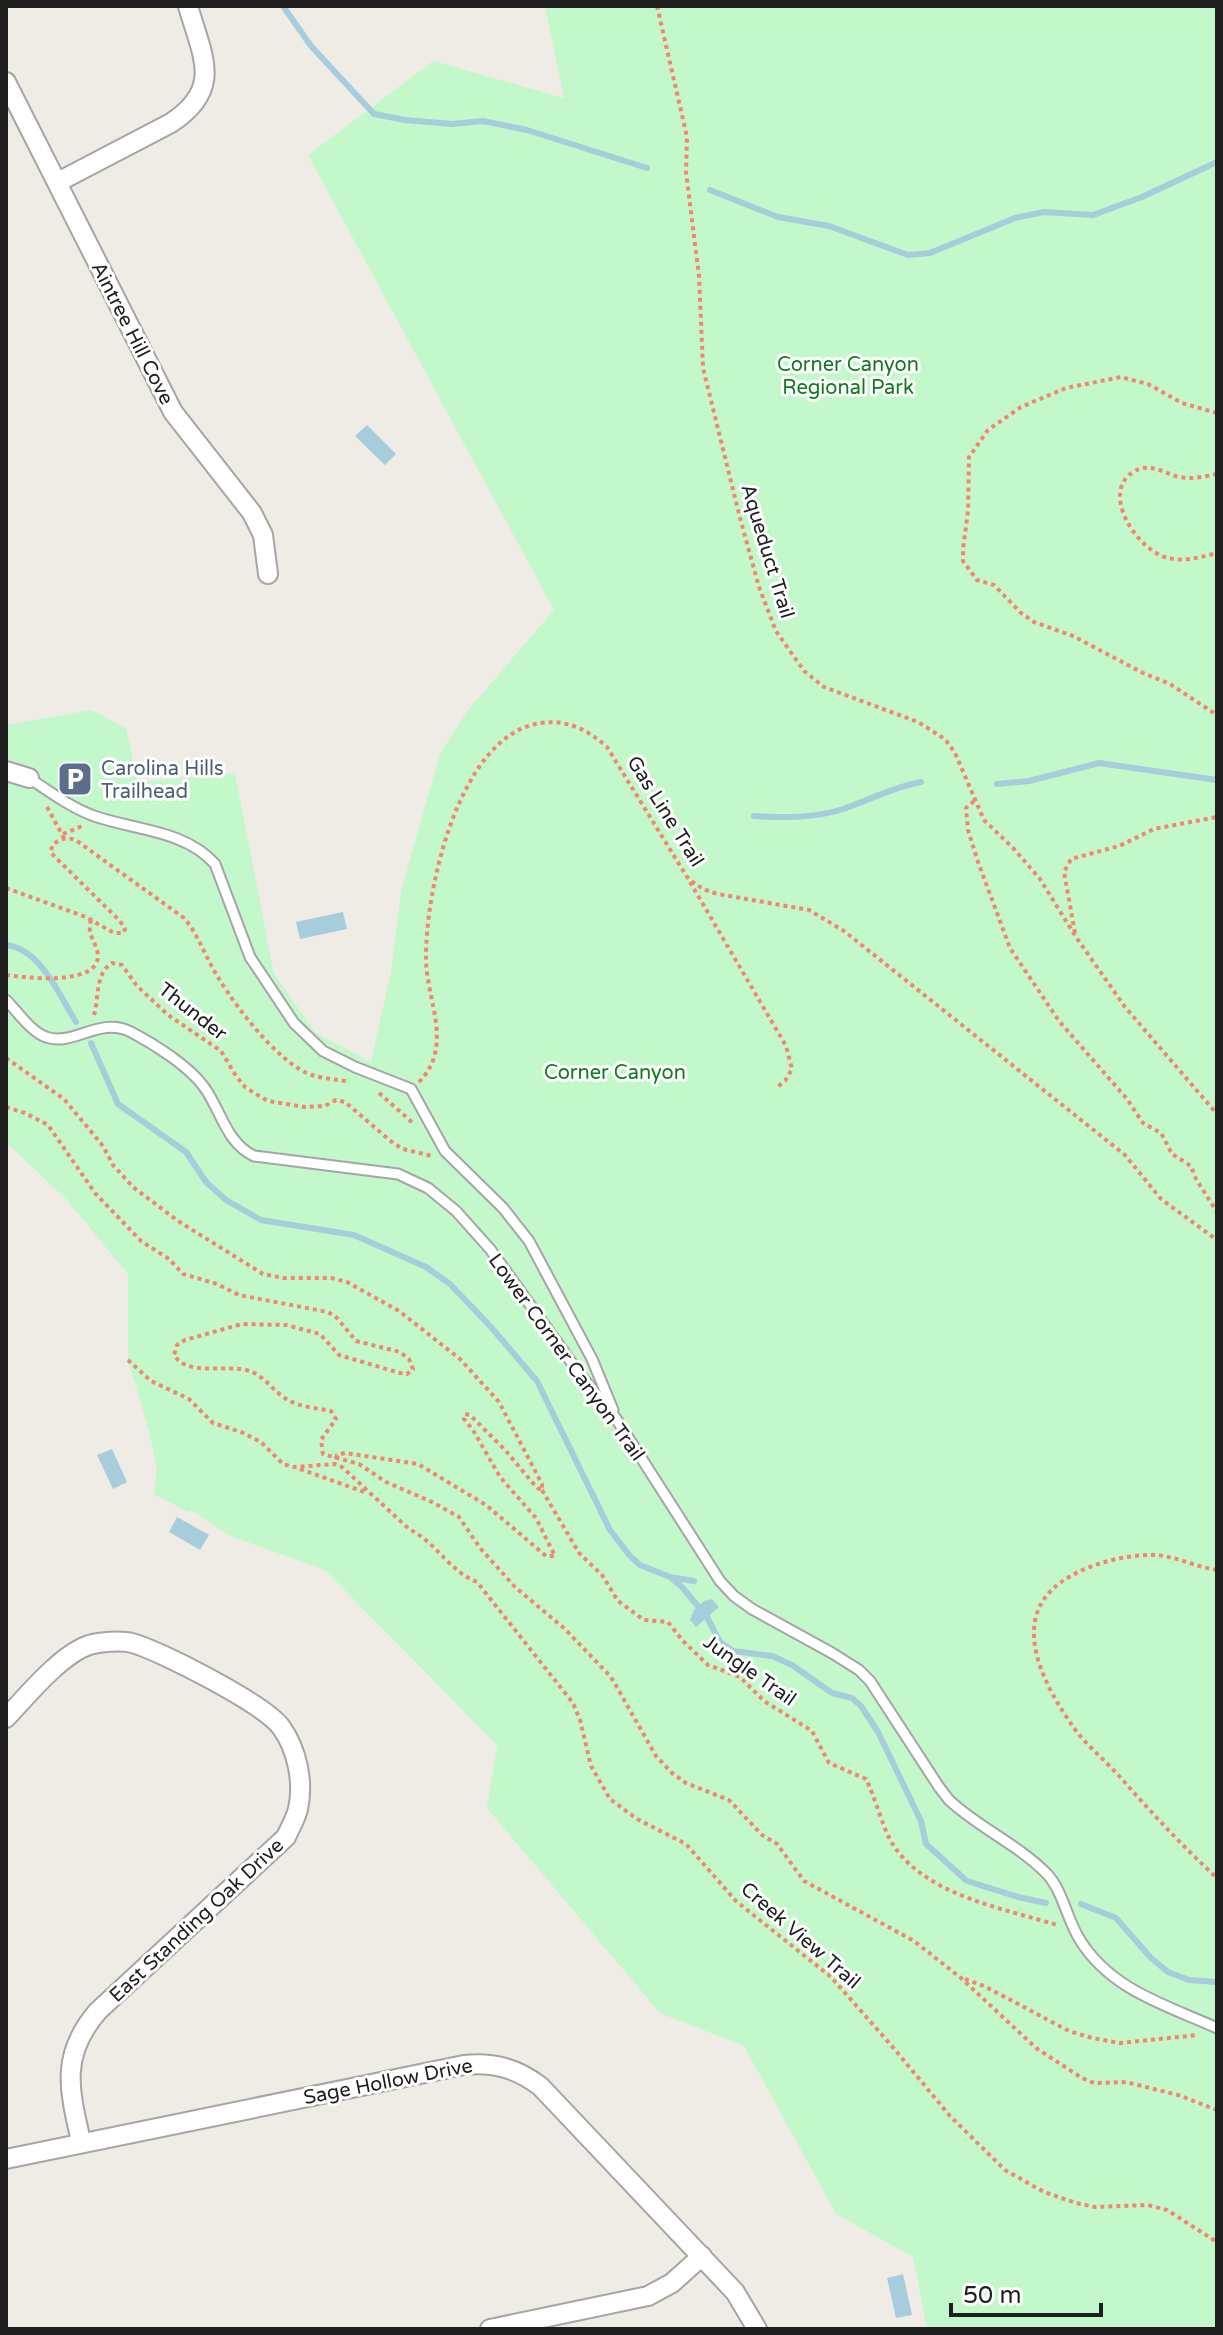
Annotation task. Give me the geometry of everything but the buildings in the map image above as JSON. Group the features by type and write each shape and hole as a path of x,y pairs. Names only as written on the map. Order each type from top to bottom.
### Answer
{"street":[{"path":"58,182 171,123 199,100 204,63 188,6"},
{"name":"Aintree Hill Cove","path":"6,82 173,412 252,513 263,535 268,574"},
{"path":"6,771 29,778"},
{"name":"East Standing Oak Drive","path":"6,1718 64,1661 88,1645 127,1642 163,1654 253,1705 279,1725 292,1747 300,1776 298,1810 286,1837 98,2011 83,2030 73,2052 69,2078 81,2141"},
{"name":"Sage Hollow Drive","path":"6,2159 81,2141 464,2065 492,2064 517,2071 540,2086 735,2292 757,2329"},
{"path":"490,2329 648,2296 672,2283 702,2256"}],"lane":[{"path":"29,778 79,810 186,842 205,853 215,864 250,957 294,1023 323,1051 411,1089 445,1151 503,1208 529,1241 592,1359 615,1417"},
{"name":"Lower Corner Canyon Trail","path":"6,1000 46,1037 58,1038 105,1027 129,1031 182,1065 203,1085 230,1134 245,1152 254,1156 379,1169 398,1174 428,1188 456,1211 490,1249 582,1377 615,1417 720,1581 752,1609 859,1670 881,1696 949,1800 1051,1878 1070,1925 1089,1955 1115,1981 1216,2027"}],"path":[{"name":"Aqueduct Trail","path":"657,6 687,137 686,172 699,276 703,368 726,468 768,615 784,646 814,680 837,694 927,726 945,739 955,753 984,820 1040,879 1125,1007 1217,1114"},
{"path":"1217,413 1182,403 1148,384 1121,377 1066,388 1021,407 988,430 969,457 968,511 963,549 963,561 977,580 994,585 1034,622 1073,636 1170,684 1217,715"},
{"path":"1217,474 1181,478 1154,467 1143,468 1126,479 1121,488 1120,502 1129,527 1156,554 1186,559 1217,553"},
{"name":"Gas Line Trail","path":"411,1089 432,1066 437,1046 438,1026 426,960 440,858 456,813 477,771 499,743 530,724 559,721 594,735 607,747 687,877 705,891 809,910 844,931 1125,1155 1161,1199 1217,1240"},
{"path":"974,801 966,808 968,830 987,891 1010,948 1059,1021 1127,1099 1143,1123 1161,1133 1169,1151 1191,1166 1217,1212"},
{"path":"1076,937 1064,872 1071,859 1119,846 1154,829 1217,817"},
{"path":"59,827 64,839"},
{"path":"6,888 91,920 121,935 125,931 124,925 51,853 55,843 64,839 77,841 178,912 195,932 209,961 256,1030 296,1066 311,1075 360,1084"},
{"path":"687,877 786,1046 792,1069 776,1088"},
{"path":"6,975 29,979 89,972 97,961 97,951 88,929 91,920"},
{"name":"Thunder","path":"86,1031 94,1015 105,967 112,963 122,965 137,986 168,1015 221,1051 245,1087 268,1101 305,1107 325,1106 336,1100 345,1102 403,1149 431,1156 445,1151"},
{"path":"6,1058 64,1099 133,1187 178,1221 263,1274 283,1278 331,1278 347,1282 399,1311 479,1377 499,1402 542,1484 542,1490 470,1415 465,1414 464,1419 500,1477 536,1518 555,1558 546,1556 486,1505 418,1464 345,1453 335,1461"},
{"path":"373,1090 387,1098 403,1117 434,1133"},
{"path":"6,1107 48,1125 95,1193 141,1241 169,1259 183,1274 217,1284 239,1295 317,1308 337,1318 356,1341 372,1347 392,1348 406,1355 413,1369 407,1374 339,1355 320,1334 271,1323 242,1324 177,1345 174,1355 181,1363 246,1370 262,1378 289,1401 334,1414 336,1419 320,1443 323,1454 335,1461"},
{"name":"Creek View Trail","path":"128,1360 151,1381 189,1399 213,1423 251,1436 281,1462 369,1493"},
{"path":"294,1467 335,1461 359,1464 386,1482 459,1517 480,1548 520,1593 565,1629 611,1677 656,1756 672,1773 686,1783 729,1800 762,1835 777,1844 804,1881 914,1941 961,1978 1036,2048 1082,2078 1094,2083 1126,2082 1178,2095 1217,2110"},
{"name":"Creek View Trail","path":"335,1461 409,1529 421,1535 463,1577 477,1582 573,1703 591,1766 610,1799 637,1819 686,1844 736,1901 831,1977 950,2116 1005,2170 1044,2192 1076,2203 1095,2207 1148,2205 1167,2210 1217,2242"},
{"name":"Jungle Trail","path":"542,1490 579,1553 602,1575 618,1601 644,1620 668,1622 708,1665 740,1677 764,1701 812,1731 829,1763 866,1779 892,1843 924,1878 1007,1913 1056,1925 1070,1925"},
{"path":"1217,1570 1154,1555 1100,1565 1069,1576 1054,1588 1036,1612 1032,1632 1049,1689 1076,1730 1180,1844 1217,1878"},
{"path":"961,1978 984,1986 1069,2031 1092,2038 1120,2043 1156,2041 1193,2037 1216,2027"}],"green space":[{"name":"Corner Canyon Regional Park","path":"545,6 1217,6 1217,2329 927,2329 913,2257 836,2214 744,2046 660,2013 487,1808 497,1745 325,1570 228,1535 191,1510 188,1512 154,1494 157,1470 128,1360 128,1274 66,1199 6,1142 6,725 91,710 126,728 138,782 235,773 274,974 316,1033 371,1062 391,972 401,892 440,754 468,710 554,610 308,155 433,61 564,98"}],"water":[{"path":"367,425 396,454 385,465 355,436"},
{"path":"343,912 347,929 300,939 296,922"},
{"path":"112,1449 127,1482 113,1489 97,1455"},
{"path":"177,1517 209,1535 200,1550 169,1532"},
{"path":"712,1599 719,1607 696,1627 690,1620 694,1610 704,1601"},
{"path":"903,2274 912,2315 896,2318 887,2278"}],"waterway":[{"path":"283,6 311,46 374,114 452,124 483,121 527,130 647,168"},
{"path":"710,190 778,217 829,226 908,255 930,253 1015,218 1044,212 1093,215 1142,197 1217,162"},
{"path":"997,784 1029,781 1099,763 1217,780"},
{"path":"754,816 798,817 833,812 921,782"},
{"path":"6,945 18,948 39,964 76,1022"},
{"path":"91,1043 118,1104 186,1152 206,1182 226,1200 261,1220 354,1235 426,1267 450,1284 537,1381 610,1530 630,1556 640,1565 670,1577 682,1587 707,1617 720,1642 733,1651 772,1656 792,1665 832,1693 852,1698 861,1706 878,1732 921,1821 926,1844 967,1881 1046,1903"},
{"path":"670,1577 694,1581"},
{"path":"1081,1904 1116,1918 1151,1958 1168,1972 1189,1980 1217,1982"}],"place":[{"name":"Carolina Hills Trailhead","path":"75,779"}],"park label":[{"name":"Corner Canyon","path":"615,1072"}]}
